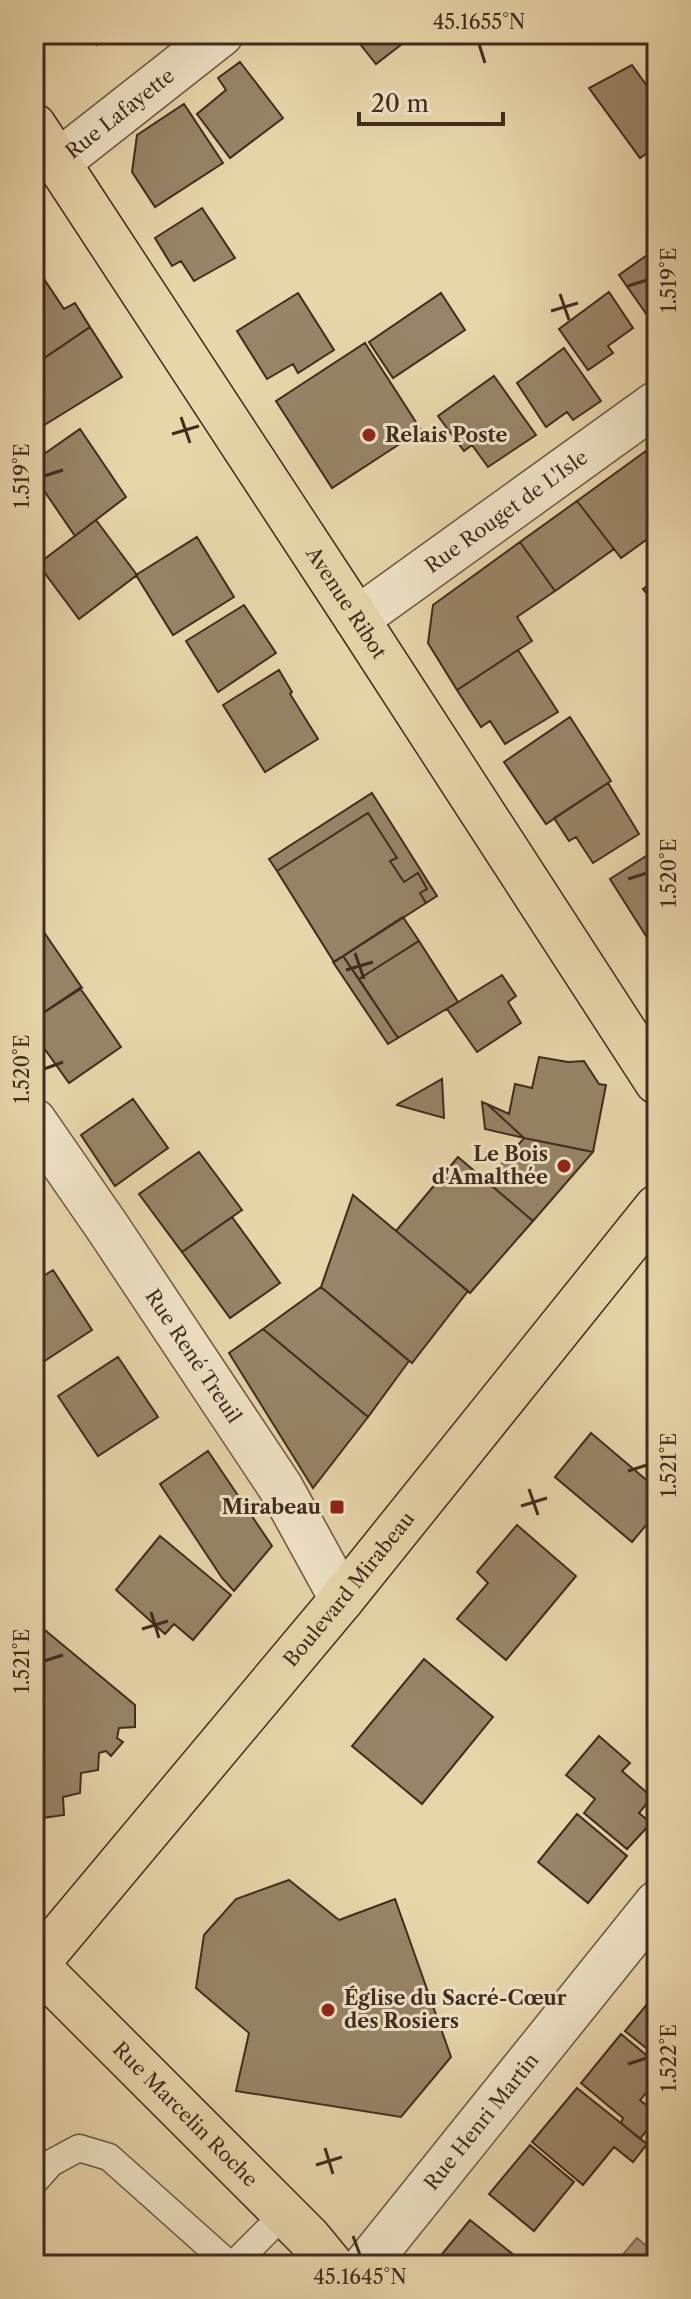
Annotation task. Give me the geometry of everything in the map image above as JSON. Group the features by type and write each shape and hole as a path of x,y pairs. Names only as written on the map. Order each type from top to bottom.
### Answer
{"main road":[{"name":"Avenue Ribot","path":"34,126 657,1082"},
{"name":"Boulevard Mirabeau","path":"35,1965 342,1599 657,1207"},
{"name":"Rue Marcelin Roche","path":"35,1965 285,2213 331,2265"}],"street":[{"name":"Rue Lafayette","path":"57,163 221,34"},
{"name":"Rue Rouget de L'Isle","path":"357,619 657,403"},
{"name":"Rue René Treuil","path":"34,1121 281,1488 342,1599"},
{"name":"Rue Henri Martin","path":"366,2265 657,1903"}],"lane":[{"path":"34,2182 51,2163 79,2148 109,2157 232,2265 285,2213"}],"shaded area":[{"path":"637,2238 657,2255 652,2265 614,2265"}],"building":[{"path":"90,34 115,34 97,45"},
{"path":"352,34 415,34 376,64"},
{"path":"240,62 283,118 230,158 197,114 226,90 218,78"},
{"path":"632,65 657,100 657,146 640,158 589,88"},
{"path":"184,104 223,163 155,207 132,172 137,135"},
{"path":"202,208 235,258 194,281 181,261 172,266 155,238"},
{"path":"657,248 657,322 654,325 619,275"},
{"path":"44,279 64,309 75,303 90,327 34,365 34,286"},
{"path":"609,292 633,328 608,346 613,353 588,370 559,329"},
{"path":"298,293 334,350 298,373 293,364 267,379 237,331"},
{"path":"441,293 465,330 393,378 369,342"},
{"path":"90,327 122,377 38,429 34,423 34,365"},
{"path":"365,343 421,430 332,488 276,401"},
{"path":"564,348 601,401 573,420 567,412 546,427 517,383"},
{"path":"494,376 536,435 488,467 472,445 464,451 438,416"},
{"path":"80,429 126,497 75,536 34,476 34,461"},
{"path":"657,443 657,532 621,558 577,501"},
{"path":"577,501 614,549 555,591 520,542"},
{"path":"96,520 137,575 79,619 38,564"},
{"path":"197,537 234,597 173,635 136,575"},
{"path":"520,542 555,591 517,617 532,641 457,690 428,643 433,605"},
{"path":"657,579 657,607 643,589"},
{"path":"244,605 276,653 218,692 186,641"},
{"path":"518,650 558,712 505,744 490,721 481,727 457,690"},
{"path":"279,670 318,739 265,772 223,705"},
{"path":"570,717 611,781 546,824 504,762"},
{"path":"608,783 639,834 593,863 576,837 569,841 554,818"},
{"path":"372,793 437,896 426,903 420,893 427,889 418,873 404,882 390,861 397,858 368,813 277,871 269,859"},
{"path":"368,813 397,858 390,861 404,882 418,873 427,889 420,893 426,903 334,962 277,871"},
{"path":"657,849 657,933 648,939 610,879"},
{"path":"403,917 419,941 359,979 343,956"},
{"path":"34,920 82,988 34,1019"},
{"path":"657,933 657,953 648,939"},
{"path":"419,941 458,1002 398,1038 359,979"},
{"path":"343,956 398,1038 388,1044 333,962"},
{"path":"502,975 516,996 508,1002 521,1023 477,1052 447,1009"},
{"path":"80,988 121,1047 69,1083 34,1034 34,1019"},
{"path":"539,1057 568,1062 584,1061 599,1084 606,1085 593,1152 524,1138 487,1104 509,1114 515,1084 532,1088"},
{"path":"442,1079 444,1118 397,1105 398,1104"},
{"path":"133,1099 168,1148 115,1186 81,1135"},
{"path":"482,1102 487,1104 524,1138 485,1129"},
{"path":"524,1138 593,1152 533,1221 487,1182"},
{"path":"199,1152 242,1210 182,1252 139,1194"},
{"path":"458,1157 533,1221 470,1293 396,1231"},
{"path":"353,1195 468,1291 412,1363 321,1287"},
{"path":"232,1217 280,1283 230,1318 182,1252"},
{"path":"53,1270 92,1330 34,1368 34,1282"},
{"path":"321,1287 409,1361 368,1417 263,1329"},
{"path":"263,1329 368,1417 313,1488 229,1353"},
{"path":"118,1357 158,1417 98,1456 58,1396"},
{"path":"591,1433 657,1489 657,1512 632,1542 555,1477"},
{"path":"208,1451 272,1546 234,1591 222,1578 160,1484"},
{"path":"517,1525 576,1576 506,1660 457,1619 488,1583 477,1572"},
{"path":"160,1536 231,1595 193,1640 174,1624 165,1634 116,1590"},
{"path":"34,1621 135,1705 135,1727 119,1728 117,1738 123,1742 111,1756 106,1751 99,1753 98,1770 81,1773 80,1793 63,1797 64,1815 43,1818 34,1829"},
{"path":"424,1659 493,1717 422,1804 352,1746"},
{"path":"599,1736 630,1763 622,1771 652,1797 639,1813 651,1823 627,1849 584,1813 595,1799 566,1775"},
{"path":"577,1814 627,1856 588,1903 538,1862"},
{"name":"Église du Sacré-Cœur des Rosiers","path":"289,1880 339,1920 395,1899 451,2057 401,2117 236,2091 249,2033 196,1988 204,1935 236,1899"},
{"path":"657,1992 657,2057 625,2031"},
{"path":"621,2034 657,2064 657,2080 640,2100 657,2117 640,2139 621,2123 623,2118 581,2083"},
{"path":"577,2088 647,2144 633,2162 614,2147 583,2185 532,2142"},
{"path":"530,2145 574,2182 534,2231 489,2194"},
{"path":"470,2220 515,2256 508,2265 433,2265"}],"place":[{"name":"Relais Poste","path":"369,435"},
{"name":"Le Bois d'Amalthée","path":"564,1166"},
{"name":"Mirabeau","path":"337,1507"},
{"name":"Église du Sacré-Cœur des Rosiers","path":"328,2010"}]}
